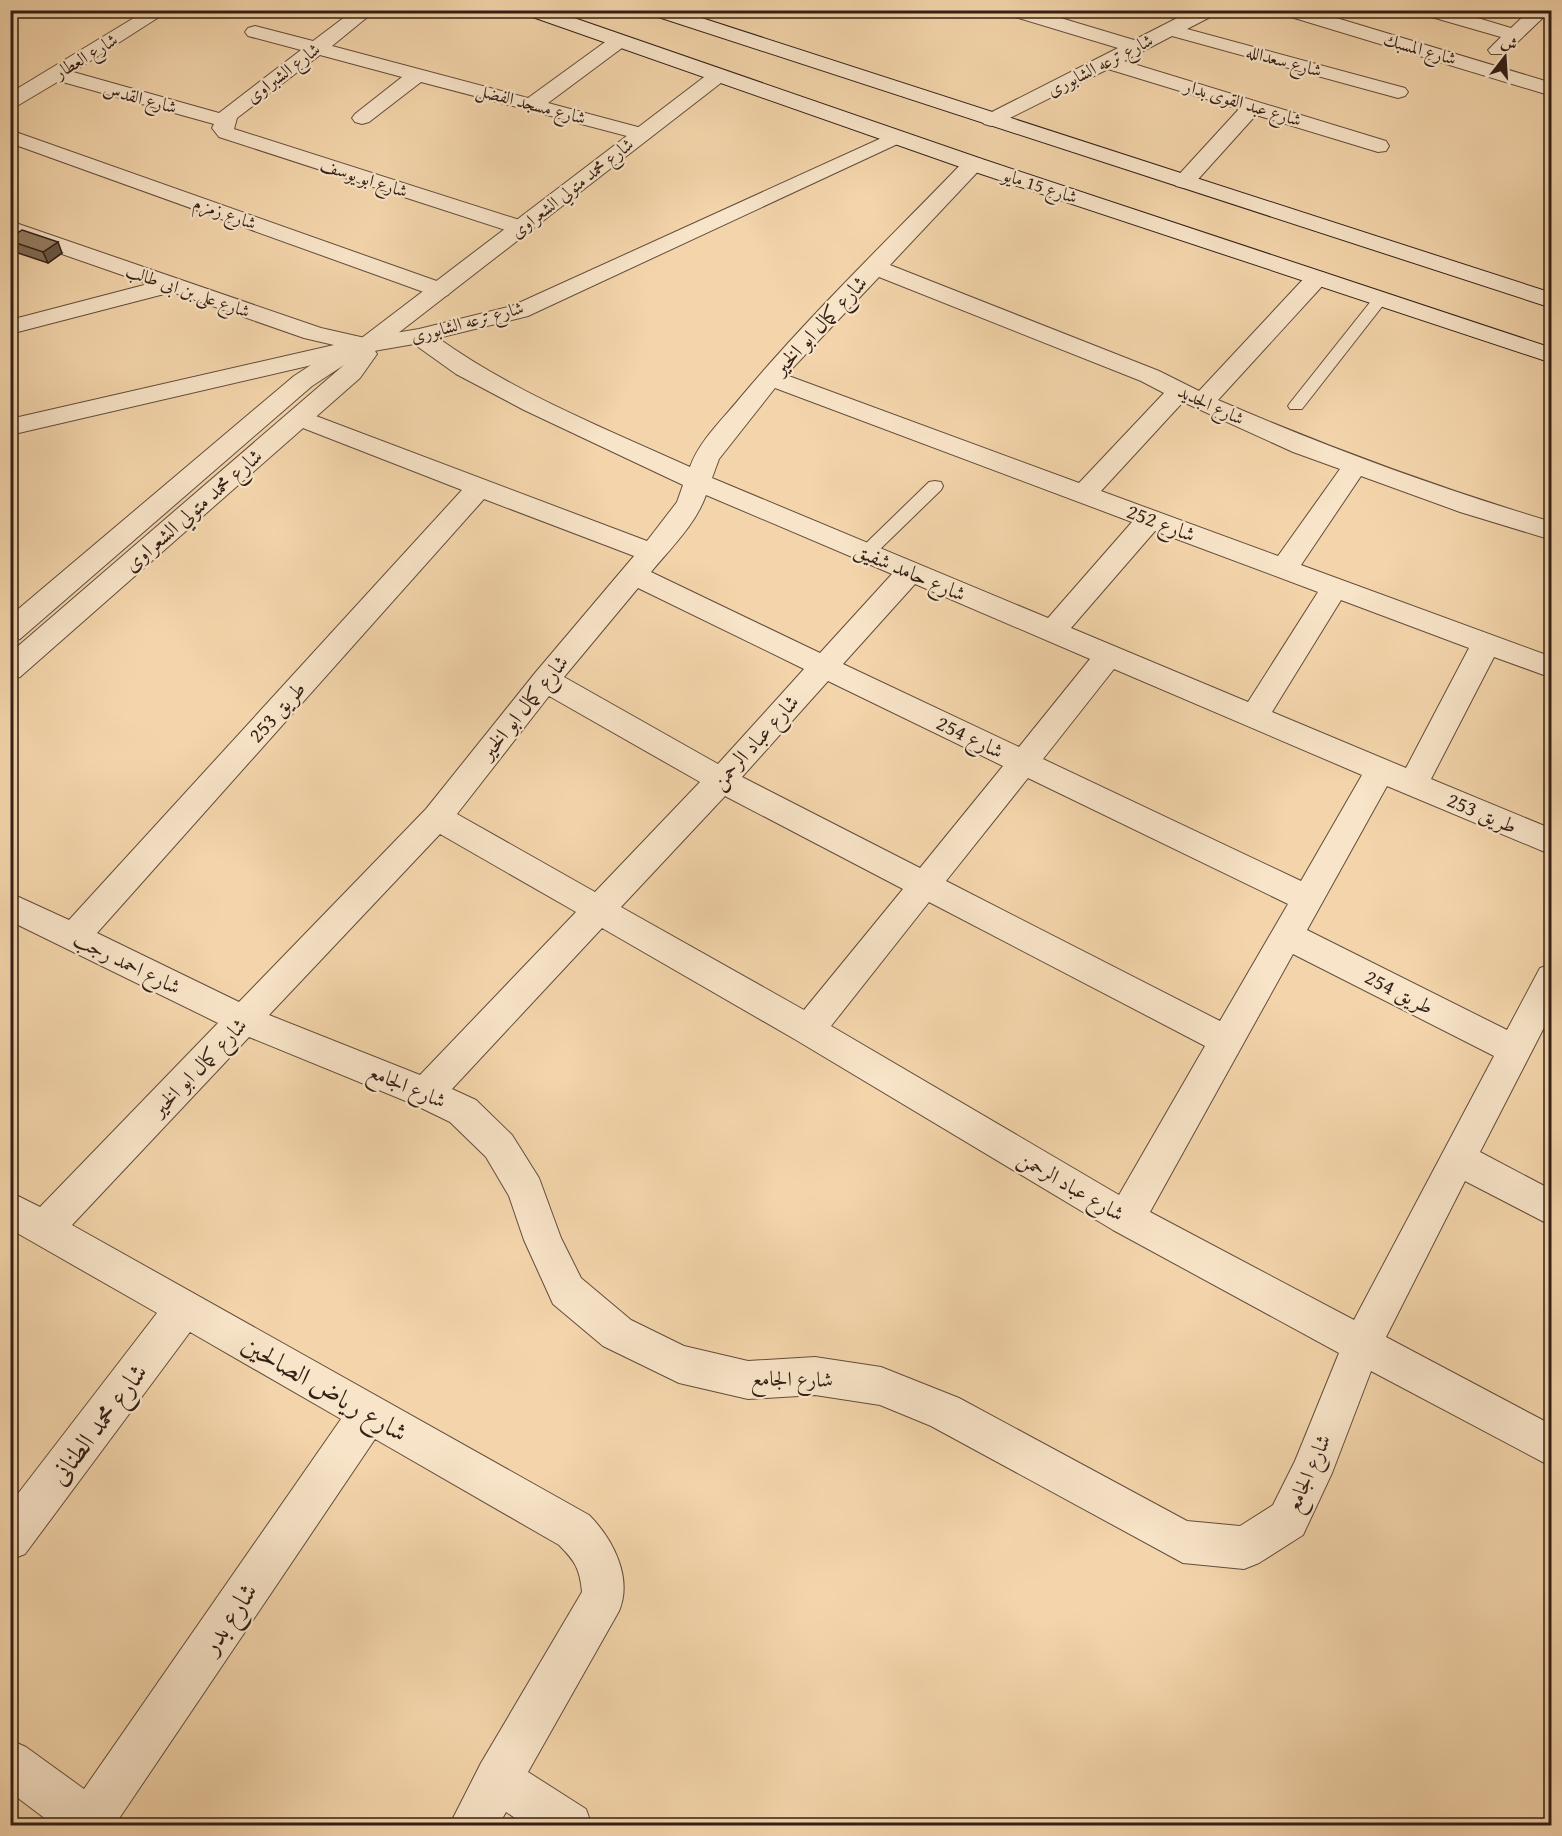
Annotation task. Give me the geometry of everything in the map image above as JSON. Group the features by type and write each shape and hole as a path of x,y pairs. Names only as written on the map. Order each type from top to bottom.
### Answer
{"street":[{"name":"شارع العطار","path":"10,102 161,10"},
{"name":"شارع الشبراوى","path":"226,118 367,10"},
{"name":"شارع 15 مايو","path":"531,10 974,164 1551,356"},
{"path":"656,10 1551,301"},
{"path":"1012,10 1136,47"},
{"name":"شارع ترعه الشابورى","path":"991,120 1209,10"},
{"name":"شارع المسبك","path":"1287,10 1551,90"},
{"path":"1428,10 1515,34"},
{"path":"1479,67 1542,10"},
{"name":"شارع سعدالله","path":"1170,30 1398,92"},
{"name":"شارع مسجد الفضل","path":"255,32 642,134"},
{"path":"533,104 619,41"},
{"name":"شارع عبد القوى بدار","path":"1108,62 1378,146"},
{"name":"شارع القدس","path":"56,74 226,118"},
{"path":"362,118 419,74"},
{"name":"شارع محمد متولي الشعراوى","path":"10,632 303,381 340,357 368,345 719,75"},
{"path":"1184,182 1253,106"},
{"name":"شارع ابو يوسف","path":"226,118 223,128 226,133 233,136 521,228"},
{"name":"شارع زمزم","path":"10,136 440,290"},
{"name":"شارع ترعه الشابورى","path":"10,427 368,345 419,336 520,311 897,137"},
{"name":"شارع كمال ابو الخير","path":"22,1221 244,1020 437,817 545,680 668,534 690,503 706,458 770,378 974,164"},
{"name":"شارع على بن ابى طالب","path":"10,228 313,333 368,345"},
{"name":"شارع الجديد","path":"874,267 1150,376 1191,397 1355,466 1469,506 1551,531"},
{"path":"1084,494 1317,278"},
{"path":"11,327 171,285"},
{"name":"شارع حامد شفيق","path":"419,336 465,369 533,405 697,481 1413,784"},
{"name":"شارع محمد متولي الشعراوى","path":"10,670 351,373 365,354 368,345"},
{"name":"شارع 252","path":"770,378 1551,668"},
{"name":"شارع 254","path":"299,418 480,487 642,564 823,666 1308,899"},
{"path":"1284,569 1355,466"},
{"name":"طريق 253","path":"73,937 480,487"},
{"path":"1052,632 1150,519"},
{"name":"شارع عباد الرحمن","path":"426,1093 721,780 910,572"},
{"path":"1254,716 1335,588"},
{"path":"1413,784 1486,644"},
{"path":"808,1030 1109,656"},
{"path":"545,680 721,780 1227,1041"},
{"path":"1126,1218 1381,770"},
{"name":"طريق 253","path":"1413,784 1551,843"},
{"name":"شارع عباد الرحمن","path":"437,817 808,1030 1126,1218 1551,1447"},
{"name":"شارع احمد رجب","path":"10,906 244,1020"},
{"name":"طريق 254","path":"1286,935 1513,1049"},
{"name":"شارع الجامع","path":"244,1020 426,1093 463,1111 499,1146 526,1190 543,1240 567,1291 617,1333 679,1364 747,1380 815,1376 881,1386 945,1412 1183,1542 1244,1548 1288,1520 1311,1473 1362,1344 1513,1049 1549,990"},
{"path":"1458,1159 1551,1209"},
{"name":"شارع رياض الصالحين","path":"22,1221 185,1308 574,1530 591,1547 602,1570 604,1596 497,1779"},
{"name":"شارع محمد الطنانى","path":"10,1539 185,1308"},
{"name":"شارع بدر","path":"92,1824 369,1413"},
{"path":"10,1763 92,1824"},
{"path":"472,1826 497,1779 569,1826"}],"lane":[{"path":"1296,406 1380,299"},
{"path":"866,553 935,486"}],"building":[{"path":"22,230 58,242 43,252 10,241 10,238"}]}
